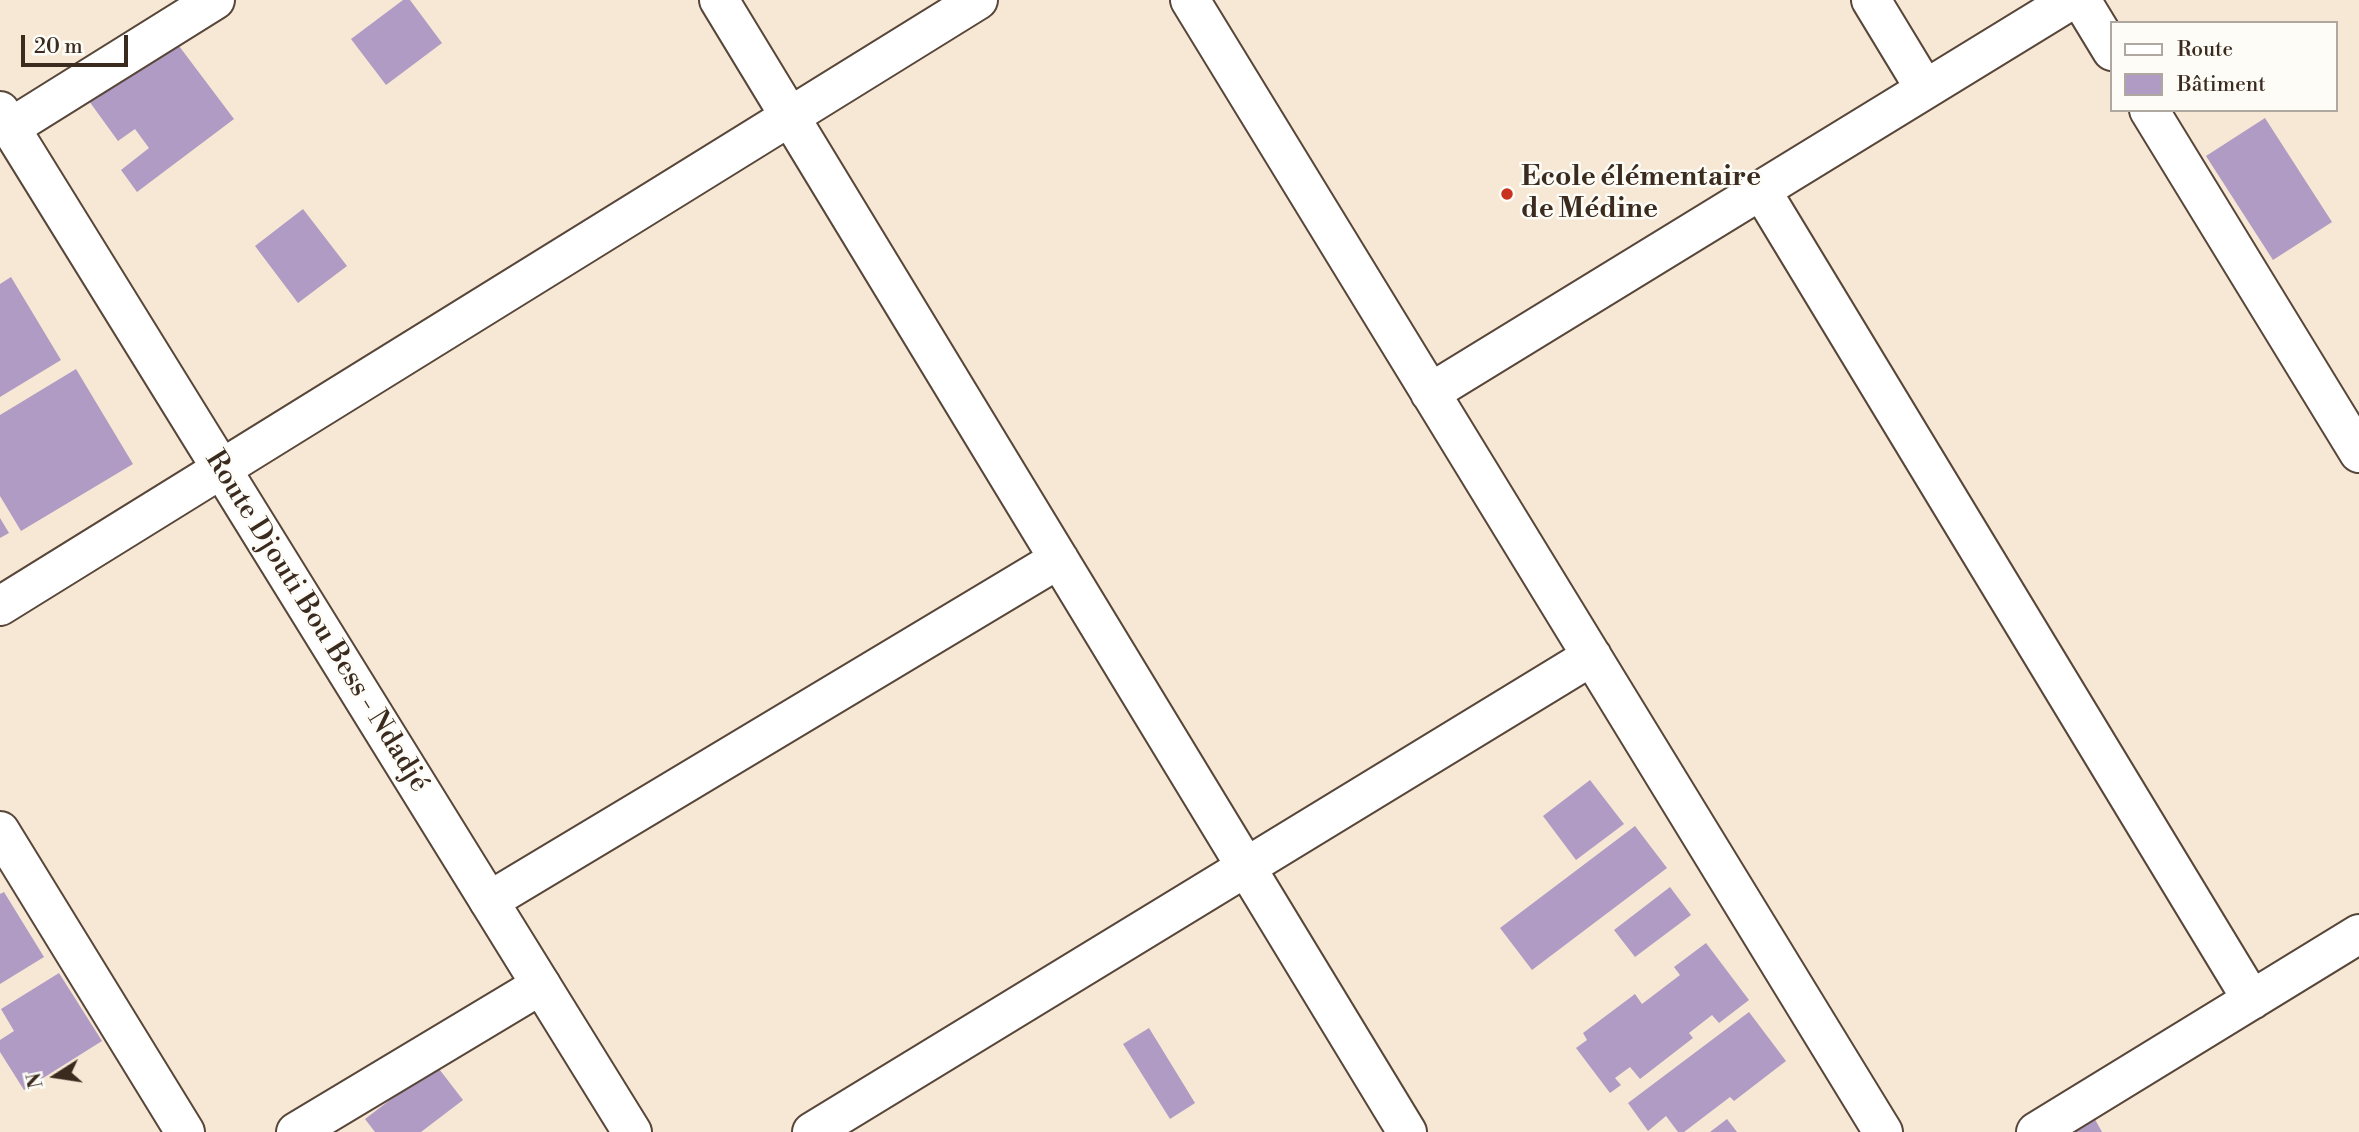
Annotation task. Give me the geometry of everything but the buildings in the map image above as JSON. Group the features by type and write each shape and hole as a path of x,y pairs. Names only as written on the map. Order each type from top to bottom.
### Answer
{"street":[{"path":"5,120 215,0"},
{"path":"719,0 1407,1132"},
{"path":"0,606 978,0"},
{"path":"1190,0 1884,1132"},
{"path":"1871,0 1925,89"},
{"path":"1430,393 2071,0"},
{"path":"2081,0 2110,48"},
{"path":"2149,112 2359,453"},
{"name":"Route Djouti Bou Bess - Ndadjé","path":"5,120 632,1132"},
{"path":"1761,190 2252,1000"},
{"path":"489,901 1059,559"},
{"path":"812,1132 1248,869 1592,656"},
{"path":"0,831 186,1132"},
{"path":"2036,1132 2359,934"},
{"path":"296,1132 541,985"}],"place":[{"name":"Ecole élémentaire de Médine","path":"1507,194"}]}
